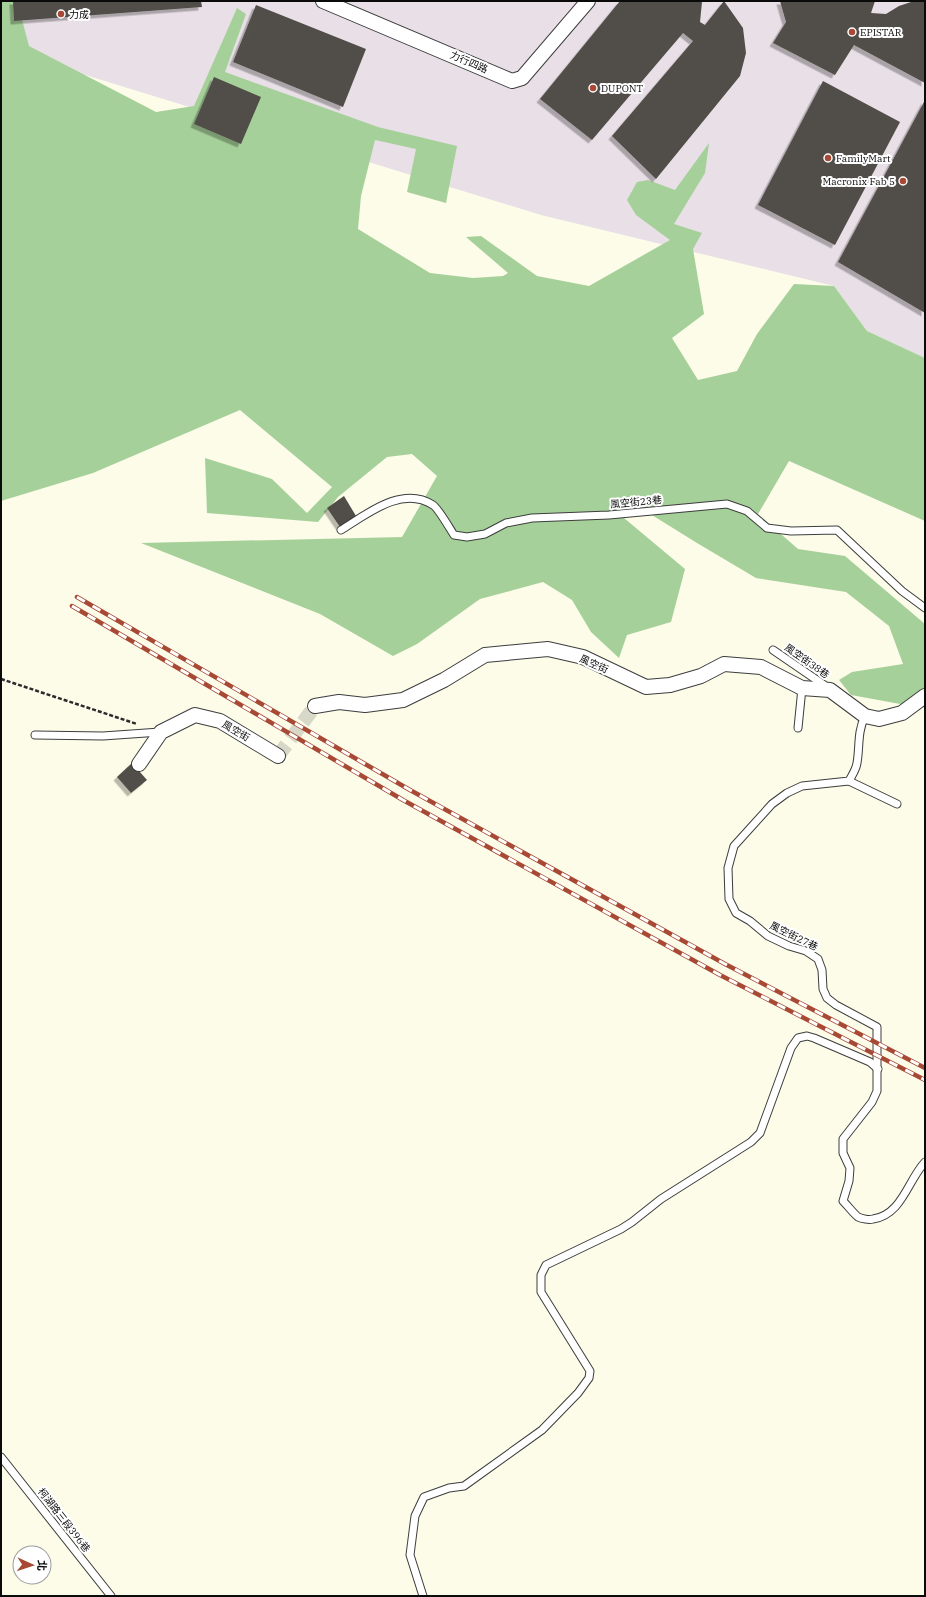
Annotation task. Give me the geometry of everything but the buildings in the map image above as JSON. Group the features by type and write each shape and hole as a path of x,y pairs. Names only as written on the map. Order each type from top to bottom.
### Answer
{"street":[{"name":"力行四路","path":"323,1 512,81 522,78 588,1"},
{"name":"風空街","path":"315,706 339,702 365,705 403,700 444,680 485,655 548,649 583,657 646,688 670,684 701,676 724,664 761,667 802,688 830,690"},
{"path":"830,690 865,716 879,719 902,713 925,696"},
{"name":"風空街","path":"139,764 161,732 195,715 220,721 278,756"}],"lane":[{"name":"風空街23巷","path":"341,530 384,504 396,500 418,499 435,505 454,535 467,537 485,534 506,524 532,518 609,515 727,504 748,511 767,528 791,531 837,530 902,591 925,608"},
{"name":"風空街38巷","path":"773,650 830,690"},
{"path":"798,728 802,688"},
{"path":"865,716 860,732 857,764 849,780 897,804"},
{"path":"35,735 103,736 161,732"},
{"name":"風空街27巷","path":"849,780 802,786 787,793 768,808 734,846 728,868 729,899 736,913 750,921 768,936 789,946 806,951 818,959 822,970 822,989 827,998 836,1005 877,1027 877,1091 872,1102 843,1138 843,1153 850,1168 849,1181 843,1201 859,1218 870,1220 883,1218 902,1199 918,1169 925,1162"},
{"path":"423,1596 410,1555 416,1516 424,1497 449,1488 464,1486 542,1430 578,1393 589,1378 590,1371 541,1292 541,1275 546,1265 621,1229 661,1199 751,1142 760,1133 791,1048 798,1038 807,1036 814,1038 870,1062 878,1069"},
{"name":"柯湖路三段396巷","path":"1,1457 111,1596"}],"path":[{"path":"1,679 139,724"}],"shaded area":[{"path":"8,1 925,1 925,358 867,331 834,286 541,215 14,53"}],"green space":[{"path":"1,1 17,1 29,46 156,112 194,106 237,8 246,14 225,72 378,127 457,146 446,203 407,192 416,149 375,140 361,196 358,229 430,273 473,278 503,276 508,273 466,237 481,236 537,276 589,286 670,240 636,215 627,200 637,182 648,180 675,190 709,143 705,173 674,224 702,233 693,249 704,314 672,338 698,380 737,371 757,334 794,284 834,286 867,331 925,358 925,521 789,461 758,514 798,549 845,556 925,624 925,688 911,706 851,695 839,680 852,672 903,664 889,626 846,592 756,578 639,507 624,518 685,569 671,622 627,635 619,658 591,632 572,600 543,582 480,599 417,644 393,656 320,614 141,543 402,537 437,476 412,454 387,457 338,497 318,522 207,513 205,458 272,479 307,513 332,487 240,410 93,473 1,501"}],"tunnel":[{"path":"278,756 315,706"}],"railway":[{"path":"77,597 410,790 725,964 925,1068"},
{"path":"72,606 403,800 720,975 925,1080"}],"place":[{"name":"力成","path":"61,14"},
{"name":"EPISTAR","path":"852,32"},
{"name":"DUPONT","path":"593,88"},
{"name":"FamilyMart","path":"828,158"},
{"name":"Macronix Fab 5","path":"903,181"}]}
